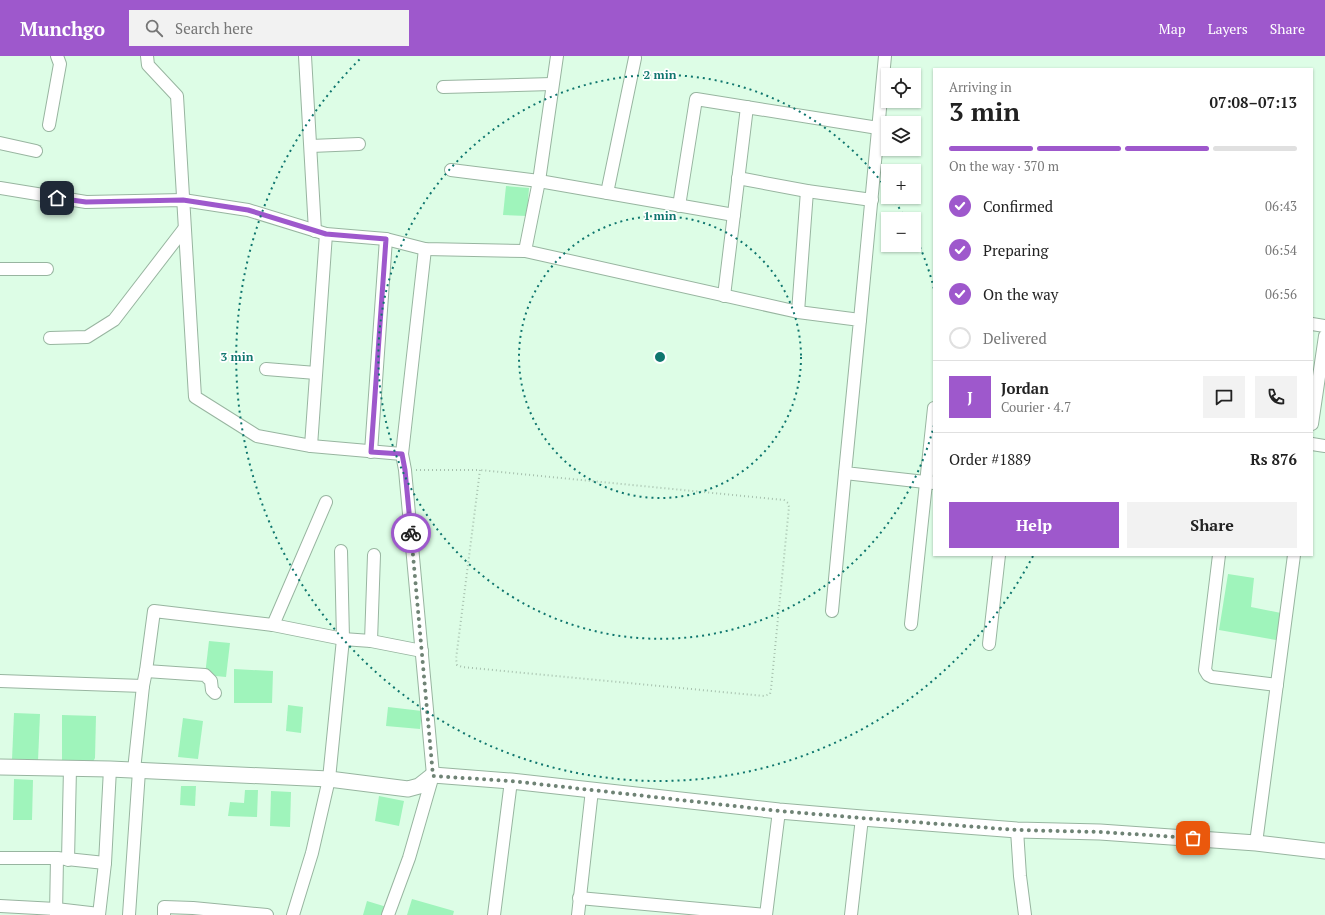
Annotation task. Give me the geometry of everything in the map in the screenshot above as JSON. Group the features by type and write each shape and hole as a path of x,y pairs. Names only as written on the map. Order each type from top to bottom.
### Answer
{"main road":[{"path":"0,766 110,769 329,779 408,789 419,786 433,776 511,781 779,811 1017,830 1100,832 1256,843 1325,851"}],"street":[{"path":"49,125 60,64 57,56"},
{"path":"147,56 148,65 177,96 195,397 257,436 311,446 402,454"},
{"path":"305,56 311,146 321,232 316,373 311,446"},
{"path":"525,251 539,181 557,56"},
{"path":"832,611 885,56"},
{"path":"607,193 635,58"},
{"path":"444,87 552,84"},
{"path":"679,206 696,99 878,128"},
{"path":"724,296 747,107"},
{"path":"0,143 36,151"},
{"path":"311,146 359,144"},
{"path":"451,170 539,181 734,215"},
{"path":"738,178 807,191 872,200"},
{"path":"0,188 86,202 183,200 248,210 321,232 386,239 424,249 525,251 798,312 860,320"},
{"path":"798,312 807,191"},
{"path":"50,338 87,337 114,320 184,229"},
{"path":"371,452 386,239"},
{"path":"388,915 409,858 433,776 405,470 402,454 424,249"},
{"path":"0,269 47,269"},
{"path":"1313,324 1325,326"},
{"path":"1313,417 1325,336"},
{"path":"266,369 316,373"},
{"path":"911,624 930,483 933,427"},
{"path":"1313,444 1325,446"},
{"path":"845,474 930,483"},
{"path":"273,625 326,502"},
{"path":"293,915 312,854 329,779 343,639 341,551"},
{"path":"371,641 374,555"},
{"path":"989,644 999,556"},
{"path":"1219,556 1205,670 1208,675 1212,677 1277,685"},
{"path":"1256,843 1294,556"},
{"path":"129,915 143,686 154,611 273,625 343,639 371,641 422,651"},
{"path":"146,671 205,675 211,681 212,690 216,693"},
{"path":"0,681 143,686"},
{"path":"56,912 70,768"},
{"path":"0,906 13,911 99,914 105,863 110,769"},
{"path":"494,915 511,781"},
{"path":"578,915 592,790"},
{"path":"579,898 659,910 766,915 779,811"},
{"path":"851,915 862,818"},
{"path":"1017,830 1020,876 1025,915"},
{"path":"0,858 62,859 105,863"},
{"path":"164,915 164,907 267,915"}],"path":[{"path":"405,470 480,470 784,500 788,503 788,515 772,689 770,694 764,696 462,668 457,665 456,659 480,470"}],"building":[{"path":"506,186 529,188 527,216 503,215"},
{"path":"1228,574 1254,578 1251,607 1281,613 1276,640 1219,630"},
{"path":"209,641 230,643 226,677 205,675"},
{"path":"234,669 273,671 272,703 234,703"},
{"path":"288,705 303,707 301,733 286,731"},
{"path":"388,707 422,711 420,729 386,726"},
{"path":"14,713 40,714 38,761 12,760"},
{"path":"62,715 96,716 95,758 92,764 62,761"},
{"path":"183,718 203,721 198,759 178,757"},
{"path":"14,779 33,780 32,820 13,820"},
{"path":"181,786 196,786 195,806 180,805"},
{"path":"245,790 258,790 257,817 228,816 230,802 244,803"},
{"path":"271,791 291,792 290,827 270,826"},
{"path":"379,796 404,801 399,826 375,821"},
{"path":"412,899 454,911 453,915 407,915"},
{"path":"367,901 390,908 387,915 363,915"}],"way so far":[{"path":"411,533 433,776 511,781 779,811 862,818 1017,830 1100,832 1193,838"}],"route":[{"path":"57,198 86,202 183,200 248,210 326,234 386,239 371,452 402,454 411,533"}]}
